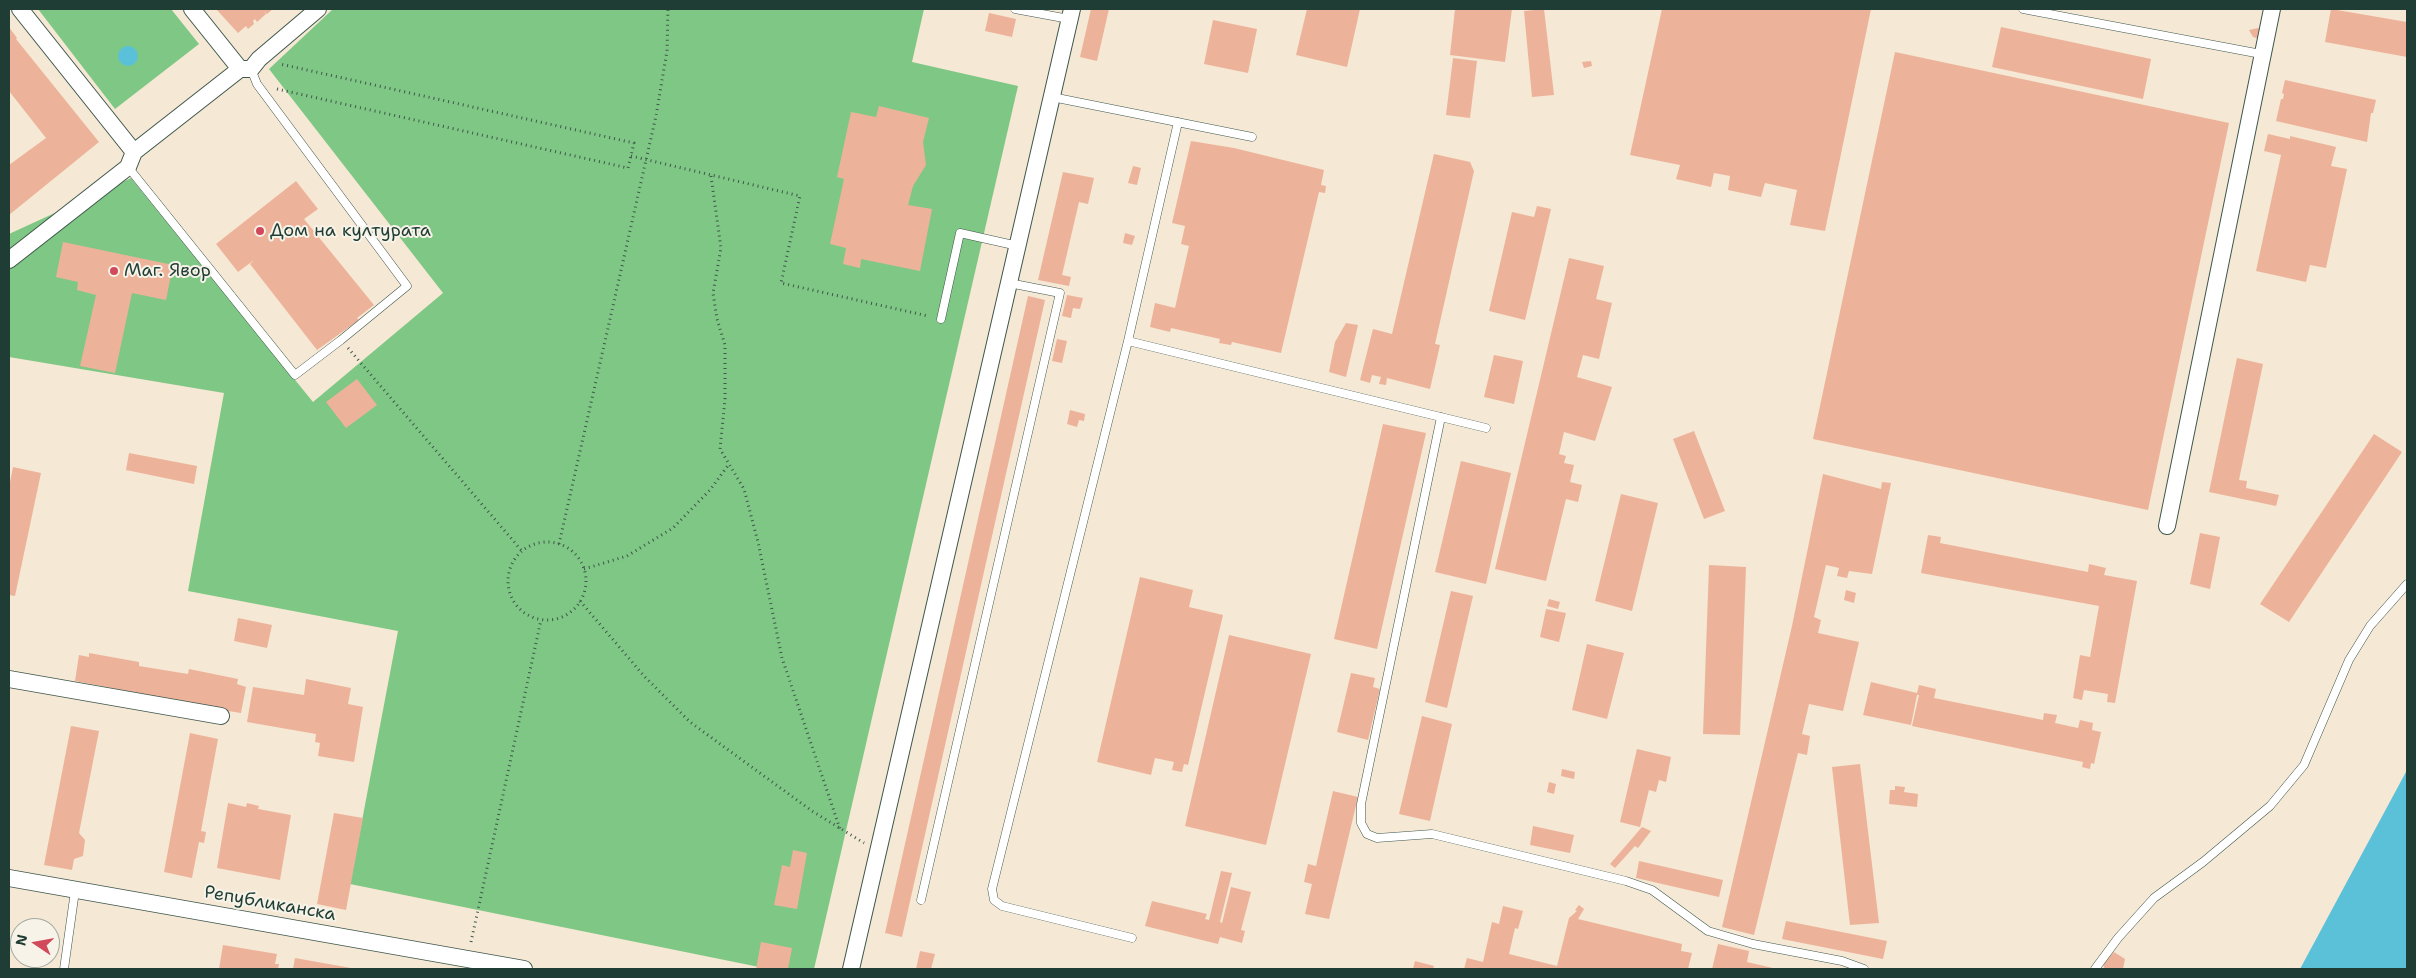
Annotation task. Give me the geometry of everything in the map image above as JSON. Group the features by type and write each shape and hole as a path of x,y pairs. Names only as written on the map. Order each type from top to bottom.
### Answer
{"street":[{"path":"20,9 134,152"},
{"path":"192,9 251,70"},
{"path":"9,260 128,167 134,152 251,70 318,9"},
{"path":"2167,526 2261,54 2272,9"},
{"path":"851,969 1070,14"},
{"path":"9,679 221,716"},
{"name":"Републиканска","path":"9,878 524,969"}],"lane":[{"path":"1015,9 1070,14"},
{"path":"2023,9 2261,54"},
{"path":"128,167 295,375 341,340 407,286 251,70"},
{"path":"1052,97 1252,137"},
{"path":"1132,938 1002,906 994,900 992,890 1128,340 1178,122"},
{"path":"940,319 960,233 1018,246"},
{"path":"921,900 1060,293 1009,283"},
{"path":"1128,340 1486,428"},
{"path":"1441,417 1361,804 1361,823 1367,834 1377,838 1432,834 1626,881 1652,890 1708,931 1754,944 1842,961 1864,969"},
{"path":"2096,969 2118,938 2154,898 2203,862 2270,806 2304,764 2349,660 2370,626 2407,584"},
{"path":"64,969 75,891"}],"path":[{"path":"559,544 647,160 667,51 668,9"},
{"path":"251,70 634,143 628,168 251,70"},
{"path":"631,156 800,196 781,283 940,319"},
{"path":"711,176 722,248 713,293 717,319 725,345 725,399 720,449 744,489 758,542 782,658 840,829"},
{"path":"341,340 522,551"},
{"path":"584,569 627,556 673,528 710,490 729,464"},
{"path":"546,542 559,544 571,550 580,559 584,569 586,584 580,601 566,616 554,620 541,620 529,617 519,609 512,598 508,586 508,574 513,561 522,551 533,544 546,542"},
{"path":"580,601 644,676 690,722 812,811 878,851"},
{"path":"468,959 541,620"}],"green space":[{"path":"38,9 171,9 199,44 115,109"},
{"path":"333,9 924,9 912,62 1018,86 814,969 769,969 350,884 398,631 188,591 224,393 9,357 9,234 131,178 313,402 443,293 269,69"}],"water":[{"path":"128,46 135,49 138,56 135,63 128,66 121,63 118,56 121,49"},
{"path":"2407,770 2407,969 2300,969"}],"building":[{"path":"216,9 273,9 267,14 264,12 266,14 257,22 255,19 253,21 254,24 248,29 246,26 238,33"},
{"path":"1091,9 1109,9 1097,61 1080,57"},
{"path":"1307,9 1360,9 1347,67 1296,55"},
{"path":"1455,9 1512,9 1505,62 1450,55"},
{"path":"1544,9 1554,95 1532,97 1524,11"},
{"path":"1662,9 1871,9 1825,231 1790,225 1797,190 1765,183 1761,197 1728,190 1730,176 1714,173 1711,187 1676,179 1680,165 1630,155"},
{"path":"2331,9 2407,22 2407,57 2325,42"},
{"path":"989,13 1016,19 1012,37 985,31"},
{"path":"1213,20 1257,29 1248,73 1204,64"},
{"path":"9,27 16,39 99,142 9,215 9,165 46,138 9,91"},
{"path":"2001,27 2151,59 2143,99 1992,67"},
{"path":"2258,28 2265,30 2263,40 2253,37 2249,30"},
{"path":"1895,52 2229,123 2148,510 1813,439"},
{"path":"1453,58 1477,61 1470,118 1446,115"},
{"path":"1591,61 1592,66 1584,68 1582,62"},
{"path":"2285,80 2376,100 2373,113 2371,113 2367,142 2276,121 2281,99 2283,99 2284,94 2282,93"},
{"path":"879,106 929,118 923,142 926,165 913,186 908,205 932,209 920,271 861,259 860,268 843,264 846,248 830,244 844,179 837,177 851,112 876,117"},
{"path":"2268,134 2290,139 2290,136 2336,147 2331,166 2347,169 2326,268 2310,265 2306,282 2256,271 2281,155 2264,151"},
{"path":"1191,141 1234,148 1324,170 1321,185 1326,186 1325,193 1319,192 1281,353 1232,342 1231,345 1219,343 1220,339 1171,328 1170,332 1150,327 1155,303 1175,308 1189,246 1181,244 1185,226 1172,223"},
{"path":"1434,154 1470,162 1474,171 1435,344 1440,345 1430,389 1387,378 1386,385 1379,384 1381,377 1372,375 1370,383 1360,380 1373,329 1392,334"},
{"path":"1133,166 1141,168 1137,185 1128,183"},
{"path":"1063,172 1094,178 1088,204 1079,202 1062,275 1071,277 1069,286 1038,280"},
{"path":"296,181 318,209 304,219 374,305 357,318 359,320 317,350 250,264 254,260 238,272 216,244"},
{"path":"1537,206 1551,209 1525,320 1489,311 1512,212 1534,217"},
{"path":"1125,233 1135,236 1132,245 1123,243"},
{"path":"63,242 173,265 166,300 132,293 115,373 80,366 96,295 77,290 78,282 56,277"},
{"path":"1569,258 1604,266 1596,299 1612,303 1599,359 1583,355 1577,377 1612,387 1595,441 1564,432 1559,454 1566,456 1564,463 1574,465 1570,482 1582,485 1578,502 1566,499 1546,581 1495,569"},
{"path":"1067,295 1083,298 1080,309 1073,308 1071,318 1062,316"},
{"path":"1028,296 1045,300 902,937 885,933"},
{"path":"1346,323 1358,325 1346,377 1329,372 1335,342"},
{"path":"1057,339 1067,341 1062,363 1052,361"},
{"path":"1494,355 1523,361 1514,404 1484,397"},
{"path":"2237,358 2263,364 2239,480 2247,481 2246,488 2279,495 2276,506 2209,492"},
{"path":"357,379 377,405 346,428 326,402"},
{"path":"1070,410 1085,414 1084,421 1079,420 1077,427 1067,424"},
{"path":"1383,424 1426,433 1377,649 1334,639"},
{"path":"1694,431 1725,511 1704,519 1673,439"},
{"path":"2374,434 2402,452 2289,622 2260,604"},
{"path":"129,453 197,466 194,484 126,470"},
{"path":"1461,461 1511,473 1486,584 1435,572"},
{"path":"13,467 41,473 15,596 9,595 9,487"},
{"path":"1823,474 1881,489 1882,482 1891,483 1872,574 1849,571 1847,578 1837,576 1839,568 1826,565 1814,617 1821,620 1818,633 1859,642 1843,711 1809,704 1802,734 1810,736 1807,755 1798,753 1754,935 1722,927 1792,626"},
{"path":"1621,494 1658,503 1632,611 1595,601"},
{"path":"2200,533 2220,537 2210,589 2190,584"},
{"path":"1928,535 1941,537 1940,543 2088,572 2089,564 2106,568 2104,575 2137,581 2115,703 2107,702 2108,694 2084,690 2082,700 2073,698 2080,655 2090,657 2099,606 1921,573"},
{"path":"1709,565 1746,567 1740,735 1703,734"},
{"path":"1140,577 1193,590 1189,607 1223,615 1188,765 1184,764 1182,772 1172,770 1174,762 1155,758 1151,775 1097,762"},
{"path":"1846,590 1856,593 1854,603 1844,600"},
{"path":"1451,591 1473,596 1447,708 1425,702"},
{"path":"1549,599 1560,602 1558,609 1547,606"},
{"path":"1546,609 1566,613 1559,642 1540,637"},
{"path":"238,618 272,625 267,648 234,641"},
{"path":"1229,635 1311,654 1266,845 1185,826"},
{"path":"1587,644 1624,653 1607,719 1572,710"},
{"path":"89,653 139,662 139,666 188,674 189,669 238,679 237,684 246,687 241,713 132,696 132,692 75,681 79,655 89,657"},
{"path":"1351,673 1375,678 1373,687 1380,689 1368,740 1337,732"},
{"path":"306,679 351,688 348,704 363,707 354,762 318,756 320,743 315,742 316,734 247,722 253,687 304,695"},
{"path":"1871,682 1917,693 1919,685 1936,689 1934,698 2043,720 2044,713 2057,715 2055,723 2078,728 2080,720 2093,723 2092,730 2101,732 2094,764 2091,763 2090,769 2082,767 2083,762 1912,726 1919,695 1917,695 1911,725 1863,715"},
{"path":"1422,716 1452,724 1430,821 1399,814"},
{"path":"71,726 99,731 79,833 85,840 83,856 74,859 72,870 44,865"},
{"path":"190,733 218,739 201,831 206,832 204,843 199,842 192,878 164,872"},
{"path":"1637,749 1671,757 1666,782 1659,780 1656,792 1649,790 1640,827 1620,822"},
{"path":"1860,764 1879,923 1850,925 1832,767"},
{"path":"1562,769 1575,772 1574,779 1561,776"},
{"path":"1549,782 1556,784 1554,794 1547,792"},
{"path":"1895,786 1905,787 1904,792 1918,794 1917,807 1889,804 1890,790 1895,790"},
{"path":"1333,791 1358,797 1329,919 1305,914 1312,884 1304,882 1308,864 1316,866"},
{"path":"228,803 246,807 247,803 259,806 258,809 291,815 280,880 217,868"},
{"path":"334,813 363,818 346,910 317,904"},
{"path":"1533,826 1574,835 1570,853 1530,845"},
{"path":"1642,827 1651,831 1638,848 1635,846 1615,868 1610,864"},
{"path":"793,850 807,853 797,909 774,905 782,865 790,867"},
{"path":"1639,861 1723,880 1719,897 1636,878"},
{"path":"1221,871 1232,873 1220,922 1222,923 1231,887 1251,892 1241,930 1245,931 1242,943 1220,937 1218,944 1145,926 1152,901 1207,914 1205,919 1209,920"},
{"path":"1579,905 1584,909 1578,919 1682,944 1681,951 1692,953 1688,969 1464,969 1467,958 1483,962 1492,922 1499,924 1503,906 1523,911 1518,929 1515,928 1509,954 1557,966 1569,918 1577,911 1575,910"},
{"path":"1786,921 1887,941 1883,959 1782,939"},
{"path":"761,942 792,948 788,969 756,969"},
{"path":"1718,944 1749,951 1747,962 1777,969 1712,969"},
{"path":"223,945 277,954 275,964 279,964 278,969 219,969"},
{"path":"920,951 935,954 931,969 916,969"},
{"path":"2114,952 2125,959 2123,969 2105,969 2103,964"},
{"path":"295,958 351,968 293,969"},
{"path":"1415,961 1434,966 1433,969 1413,969"}],"place":[{"name":"Дом на културата","path":"260,231"},
{"name":"Маг. Явор","path":"114,271"}]}
